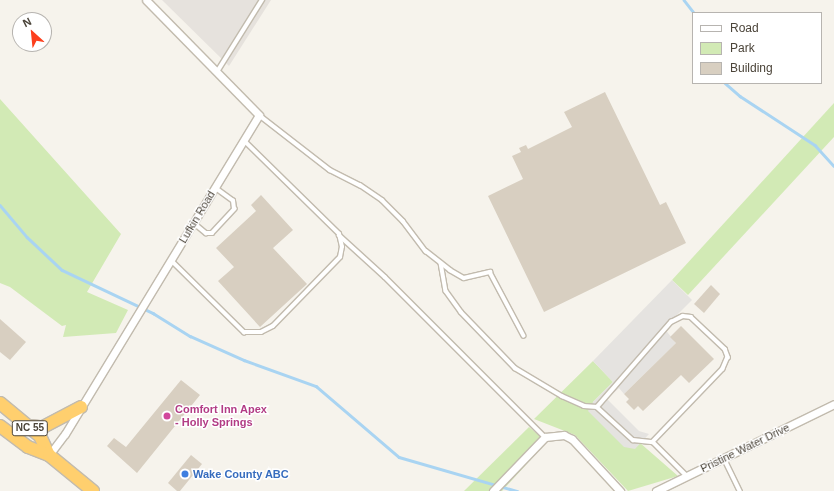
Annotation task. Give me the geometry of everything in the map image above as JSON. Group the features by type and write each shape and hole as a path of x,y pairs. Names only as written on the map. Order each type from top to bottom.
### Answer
{"highway":[{"name":"NC 55","path":"0,403 40,436 49,455"},
{"path":"27,426 43,427 81,407"},
{"name":"NC 55","path":"0,426 28,448 49,455 93,491"}],"street":[{"path":"146,0 259,116"},
{"name":"Lufkin Road","path":"49,455 81,407 259,116"},
{"name":"Pristine Water Drive","path":"661,490 834,404"},
{"path":"493,491 545,437 564,435 572,439 620,491"}],"lane":[{"path":"217,72 262,0"},
{"path":"259,116 330,170 360,185 382,200 403,221 426,251 441,263 464,278 490,272 524,336"},
{"path":"244,141 385,277 545,437"},
{"path":"194,223 206,232 212,233 234,209 233,201 215,188"},
{"path":"171,260 244,332 261,332 273,326 340,257 342,247 339,234"},
{"path":"441,263 446,291 461,312 506,360 531,379 562,396 584,406 597,407 633,440 653,442 687,476"},
{"path":"597,407 671,322 683,316 691,318 726,349 728,357 723,370 653,442"},
{"path":"724,458 740,491"}],"shaded area":[{"path":"162,0 271,0 229,66"},
{"path":"672,280 692,300 664,328 676,343 624,394 619,388 607,399 639,431 649,434 635,449 624,447 588,411 593,402 613,382 593,361"}],"green space":[{"path":"0,99 121,234 87,292 128,310 116,333 63,337 66,325 62,326 10,287 0,283"},
{"path":"834,103 834,137 688,295 672,280"},
{"path":"593,361 613,382 593,402 678,476 628,491 575,435 534,419"},
{"path":"529,427 547,442 502,491 464,491"}],"building":[{"path":"605,92 660,205 666,202 686,243 544,312 488,196 523,179 512,156 521,152 519,148 526,145 528,149 572,127 564,112"},
{"path":"261,195 293,230 273,248 307,284 260,327 218,281 234,267 216,248 256,211 251,205"},
{"path":"711,285 720,294 704,313 694,304"},
{"path":"0,319 26,342 10,360 0,352"},
{"path":"681,326 714,359 689,383 681,375 643,411 638,406 634,410 626,402 629,399 624,394 676,343 670,337"},
{"name":"Comfort Inn Apex - Holly Springs","path":"181,380 200,395 137,473 107,446 114,438 126,447"},
{"name":"Wake County ABC","path":"191,455 202,464 180,491 177,491 168,483"}],"waterway":[{"path":"684,0 693,12"},
{"path":"726,84 740,96 815,145 834,166"},
{"path":"0,205 27,237 62,270 153,313 190,336 244,360 316,386 399,457 517,491"}],"place":[{"name":"Comfort Inn Apex - Holly Springs","path":"167,416"},
{"name":"Wake County ABC","path":"185,474"}]}
